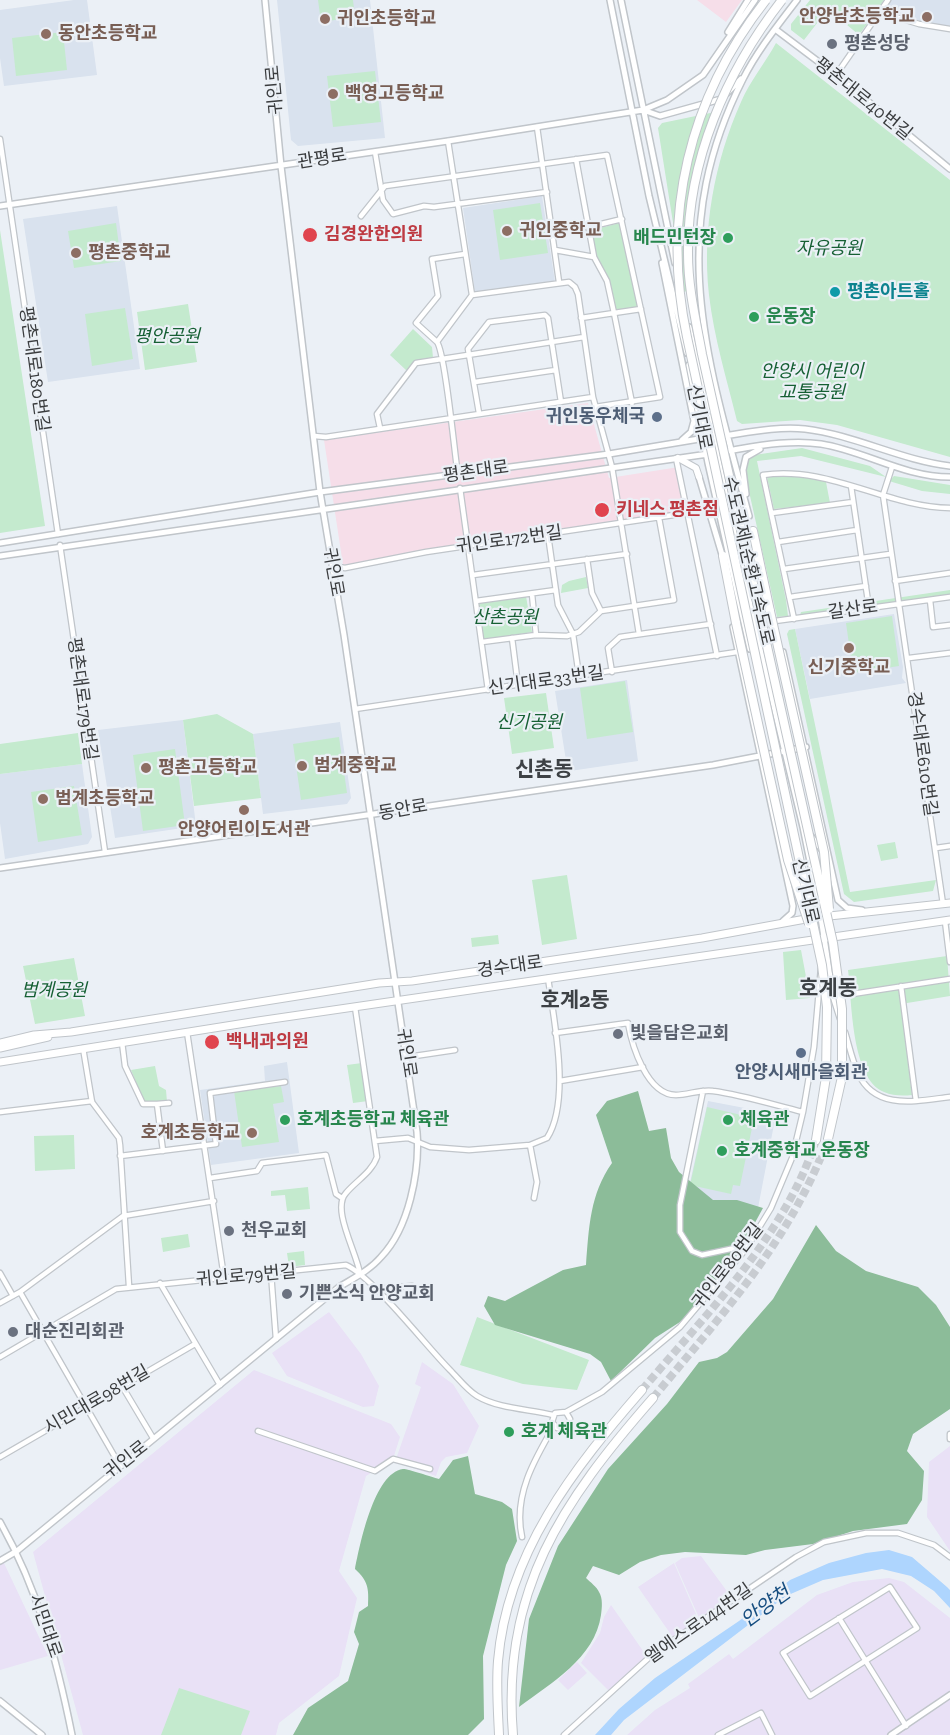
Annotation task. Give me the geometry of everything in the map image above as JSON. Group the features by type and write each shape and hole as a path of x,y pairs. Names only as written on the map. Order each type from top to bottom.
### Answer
{"highway":[{"name":"수도권제1순환고속도로","path":"766,0 737,40 721,68 695,134 680,201 676,271 681,306 822,962 827,1007 826,1077 816,1140"},
{"name":"수도권제1순환고속도로","path":"782,0 738,64 710,127 698,171 688,253 691,296 702,354 832,943 842,1009 842,1077 828,1139"},
{"path":"753,531 824,852 832,943"},
{"path":"723,556 788,860 822,962"},
{"path":"499,1735 498,1660 508,1609 526,1554 557,1497 584,1458 642,1390"},
{"path":"513,1735 511,1675 520,1618 538,1560 568,1505 602,1457 653,1398"}],"main road":[{"path":"677,458 696,468 699,477"},
{"name":"경수대로","path":"0,1048 71,1032 759,928 811,918 946,903"},
{"name":"경수대로","path":"0,1060 947,920"},
{"name":"경수대로","path":"0,1043 34,1035 71,1032"}],"street":[{"name":"귀인로","path":"0,1561 17,1551 119,1464 339,1287 381,1257 398,1231 410,1197 418,1142 408,1057 322,508 281,166 266,0"},
{"name":"신기대로","path":"610,0 649,196 688,359 709,468 815,938 830,982"},
{"name":"신기대로","path":"621,0 712,437 803,827 825,937 830,982"},
{"path":"704,75 748,0"},
{"name":"관평로","path":"0,206 375,152 643,110 667,100 704,75 754,0"},
{"path":"695,356 690,256 699,176 719,101 786,0"},
{"path":"797,0 743,77 718,134 700,216 697,255 701,312 727,435 806,747 842,905 866,911"},
{"path":"836,75 888,0"},
{"path":"879,12 919,24 950,29"},
{"name":"평촌대로40번길","path":"775,29 836,75 950,169"},
{"path":"719,101 743,77"},
{"name":"관평로","path":"643,110 660,116 719,101"},
{"path":"537,127 560,282"},
{"name":"평촌대로180번길","path":"0,139 58,534"},
{"path":"448,141 472,295"},
{"path":"375,152 381,192 393,214 424,206 458,204 547,192"},
{"path":"361,216 385,186 607,155 660,397 595,407"},
{"path":"576,159 594,257 607,281 632,403"},
{"path":"649,196 694,421 686,438 672,443"},
{"path":"589,227 622,219"},
{"path":"555,250 594,257"},
{"path":"458,475 437,342 416,323 438,296 432,259 465,254"},
{"path":"437,342 472,295 560,282 569,282 575,287 595,407 612,467 639,634"},
{"path":"581,318 641,309"},
{"path":"479,413 468,349 489,322 545,315 549,318 561,402"},
{"path":"673,325 688,359"},
{"path":"380,428 377,414 416,363 584,337"},
{"path":"475,382 556,370"},
{"path":"700,379 720,403"},
{"path":"314,436 326,437 593,397"},
{"name":"평촌대로","path":"0,543 320,492 458,475 777,429 804,429 839,436 920,461 950,466"},
{"name":"평촌대로","path":"0,556 60,545 460,488 803,442 824,445 915,474 950,477"},
{"path":"749,516 743,470 746,457 770,445"},
{"path":"677,458 717,656"},
{"path":"551,462 553,476"},
{"path":"883,495 892,467"},
{"path":"709,468 737,652 793,906 792,913 786,920 759,928"},
{"path":"794,619 763,475 804,474 915,504 950,508"},
{"path":"699,477 723,556"},
{"path":"374,485 377,500"},
{"path":"851,486 869,608"},
{"path":"460,488 488,690"},
{"name":"경수대로610번길","path":"883,495 890,554 909,658 946,903"},
{"path":"772,513 853,502"},
{"name":"귀인로172번길","path":"332,566 345,568 468,546 687,513"},
{"path":"482,642 536,635 573,634 579,632 601,611 675,600 659,518"},
{"path":"778,542 857,530"},
{"path":"548,535 556,590 562,616 573,634 579,676"},
{"name":"평촌대로179번길","path":"60,545 105,852"},
{"path":"473,575 627,554"},
{"path":"784,569 890,554"},
{"path":"587,559 592,593 601,611"},
{"path":"895,581 950,573"},
{"path":"790,597 866,586"},
{"path":"476,601 556,590"},
{"path":"532,594 536,635"},
{"name":"갈산로","path":"775,621 950,597"},
{"path":"930,600 933,627 950,625"},
{"path":"612,672 608,648 621,637 711,624"},
{"path":"512,638 519,685"},
{"name":"신기대로33번길","path":"355,709 737,652"},
{"path":"909,658 950,652"},
{"name":"동안로","path":"0,868 370,815 806,747"},
{"path":"803,827 830,860"},
{"path":"936,848 950,846"},
{"path":"947,920 950,962"},
{"name":"귀인로80번길","path":"566,1412 602,1392 680,1327 749,1245 771,1208 792,1158 803,1112 822,962"},
{"path":"375,1141 408,1138 430,1147 469,1150 530,1144 544,1140 551,1132 560,1081 548,978"},
{"path":"832,997 950,979"},
{"path":"830,982 832,997 857,1072 864,1084 880,1097 889,1100 916,1101 950,1097"},
{"path":"901,986 916,1101"},
{"path":"355,1007 377,1157 374,1166 342,1198 341,1216 358,1260 360,1274 422,1342 477,1395 499,1405 554,1414 559,1411 566,1412 569,1416 569,1424 562,1429 554,1426"},
{"path":"555,1033 628,1023 634,1053 656,1086 668,1094 704,1091 803,1112"},
{"path":"187,1032 224,1277"},
{"path":"122,1042 125,1066 143,1104 169,1103"},
{"path":"83,1048 92,1101 119,1138 129,1286"},
{"path":"408,1057 455,1050"},
{"path":"560,1081 643,1067"},
{"path":"120,1156 216,1144 210,1093 285,1082"},
{"path":"704,1091 680,1205 680,1232 692,1251 702,1255 749,1245"},
{"path":"0,1112 92,1101"},
{"path":"157,1104 163,1151"},
{"path":"530,1144 537,1182 534,1198"},
{"path":"210,1178 257,1171 262,1163 326,1155 336,1194 342,1198"},
{"path":"0,1304 20,1292 123,1216 214,1201"},
{"name":"귀인로79번길","path":"0,1357 116,1289 129,1286 346,1265 360,1274"},
{"path":"0,1273 13,1296"},
{"path":"272,1273 276,1339"},
{"path":"160,1283 220,1385"},
{"path":"375,1289 412,1286"},
{"path":"20,1292 119,1464"},
{"name":"시민대로98번길","path":"0,1457 195,1344"},
{"path":"122,1386 153,1438"},
{"path":"522,1537 517,1517 520,1499 541,1448 554,1426 554,1414"},
{"path":"258,1431 375,1471 393,1459 430,1469"},
{"path":"950,1434 950,1439"},
{"name":"시민대로","path":"0,1522 17,1551 50,1635 72,1735"},
{"name":"엘에스로144번길","path":"564,1735 653,1654 796,1557 824,1542 866,1533 898,1533 934,1545 950,1557"},
{"path":"890,1587 917,1628 810,1696 783,1653 839,1618 890,1587"},
{"path":"839,1618 906,1726"},
{"path":"891,1735 950,1695"},
{"path":"0,1701 42,1735"},
{"path":"718,1735 761,1713 772,1735"}],"shaded area":[{"name":"동안초등학교","path":"87,0 97,75 4,86 0,58 0,10"},
{"name":"백영고등학교","path":"277,0 370,0 385,138 298,146 291,140"},
{"path":"697,0 742,0 726,22"},
{"name":"안양남초등학교","path":"891,0 950,0 950,27 920,22 888,12 886,8"},
{"name":"귀인중학교","path":"542,196 555,282 475,292 463,208"},
{"path":"117,206 140,369 48,382 23,219"},
{"path":"588,403 609,478 679,467 689,511 343,565 324,440"},
{"name":"신기중학교","path":"894,614 903,667 902,678 906,683 810,699 795,629"},
{"path":"627,680 638,761 570,771 567,767 555,691"},
{"name":"평촌고등학교","path":"183,720 196,826 115,838 98,730"},
{"name":"범계중학교","path":"340,722 351,798 347,804 263,814 253,734"},
{"name":"범계초등학교","path":"82,764 92,837 88,844 5,859 0,823 0,774"},
{"name":"호계초등학교","path":"287,1062 299,1153 211,1165 200,1090 265,1081 264,1066"},
{"path":"708,1101 776,1114 758,1208 687,1196"},
{"path":"329,1312 361,1354 379,1386 374,1406 363,1407 287,1376 272,1353"},
{"path":"422,1362 453,1384 479,1426 467,1453 446,1457 441,1462 436,1476 395,1462 421,1387 415,1384"},
{"path":"254,1370 391,1424 400,1437 393,1459 366,1476 339,1571 357,1598 339,1676 279,1723 276,1735 83,1735 33,1552"},
{"path":"950,1446 950,1551 927,1517 929,1462"},
{"path":"701,1556 732,1598 700,1620 675,1563 682,1558"},
{"path":"3,1561 48,1656 0,1670 0,1563"},
{"path":"674,1563 699,1621 674,1639 638,1587"},
{"path":"889,1578 904,1582 950,1618 950,1735 627,1735 655,1710 690,1688 688,1684 729,1654 733,1659 817,1595 853,1582"},
{"path":"611,1605 648,1658 610,1692 581,1663 600,1633 604,1617"},
{"path":"577,1662 587,1673 568,1690 558,1680"}],"green space":[{"path":"318,0 353,0 355,17 321,22"},
{"path":"810,0 884,0 859,35 828,9 804,40 791,30 791,24"},
{"path":"63,32 67,70 16,76 12,38"},
{"name":"자유공원","path":"776,43 950,180 950,457 837,425 800,420 742,424 737,421 711,311 707,270 709,221 717,172 732,125 753,79"},
{"path":"375,71 381,122 333,127 327,76"},
{"path":"715,112 696,175 689,290 684,292 658,128 662,123"},
{"path":"540,203 548,253 500,260 493,210"},
{"path":"116,223 121,261 74,268 68,231"},
{"path":"620,223 639,308 616,311 609,280 595,257 592,230"},
{"path":"0,230 45,526 0,533"},
{"name":"평안공원","path":"188,304 197,362 145,370 137,312"},
{"path":"125,308 133,359 92,366 85,314"},
{"path":"413,329 432,347 433,358 414,361 407,371 390,355"},
{"path":"802,448 870,466 886,477 801,456 757,461 786,600 788,616 777,617 744,469 747,459 754,455"},
{"path":"780,475 811,477 826,482 830,503 774,509 767,477"},
{"path":"894,476 950,485 950,494 922,491 889,481"},
{"path":"586,577 588,588 561,593 562,585"},
{"path":"950,590 950,595 802,617 800,615 801,612"},
{"name":"산촌공원","path":"526,596 532,632 484,640 478,603"},
{"path":"892,616 899,666 853,673 846,623"},
{"path":"795,629 850,892 936,880 933,891 854,902 844,894 787,634 789,630"},
{"path":"625,681 633,732 587,739 580,688"},
{"name":"신기공원","path":"546,693 554,748 512,754 504,698"},
{"path":"217,714 253,734 261,798 194,806 183,720"},
{"path":"78,733 82,764 0,774 0,744"},
{"path":"339,737 347,793 301,800 293,744"},
{"path":"175,749 185,825 143,831 133,755"},
{"path":"74,786 82,835 38,842 31,792"},
{"path":"895,842 898,858 881,861 877,845"},
{"path":"567,875 577,939 542,945 532,880"},
{"path":"498,935 499,944 472,947 471,938"},
{"path":"801,950 810,998 786,1000 783,952"},
{"path":"947,956 950,996 901,1004 912,1095 884,1092 873,1084 859,1056 852,1019 848,970"},
{"name":"범계공원","path":"74,958 85,1016 35,1024 23,966"},
{"path":"362,1063 368,1101 353,1103 347,1065"},
{"path":"155,1066 159,1086 166,1090 167,1102 145,1104 131,1070"},
{"path":"281,1086 284,1102 273,1104 279,1142 242,1147 234,1091"},
{"path":"638,1091 649,1131 666,1128 671,1158 679,1172 713,1200 737,1200 763,1208 728,1272 680,1322 655,1338 611,1381 601,1362 590,1354 495,1325 484,1306 488,1296 505,1301 563,1270 586,1265 595,1199 612,1163 596,1115 607,1101"},
{"name":"호계중학교 운동장","path":"707,1107 754,1118 740,1186 733,1185 731,1194 690,1185"},
{"path":"74,1135 75,1169 35,1171 34,1136"},
{"path":"308,1187 310,1209 287,1211 285,1195 271,1196 271,1191"},
{"path":"816,1225 836,1251 866,1271 918,1287 936,1305 950,1327 950,1409 913,1434 907,1451 924,1471 922,1500 907,1524 853,1531 813,1544 765,1550 746,1555 685,1552 661,1555 640,1562 619,1575 593,1566 586,1578 598,1590 602,1606 597,1630 590,1644 570,1668 519,1707 529,1619 558,1546 608,1469 667,1404 699,1362 717,1358 727,1352 773,1299"},
{"path":"188,1234 190,1247 163,1252 161,1238"},
{"path":"304,1251 305,1265 289,1267 287,1253"},
{"path":"477,1317 589,1360 577,1390 523,1384 460,1365"},
{"path":"468,1456 475,1494 502,1502 512,1509 517,1541 506,1565 483,1656 484,1719 468,1735 293,1735 308,1708 348,1681 359,1644 354,1632 359,1612 368,1606 367,1585 355,1569 370,1511 384,1483 393,1473 403,1469 439,1479 453,1460"},
{"path":"179,1688 250,1711 241,1735 161,1735"}],"water":[{"name":"안양천","path":"889,1550 912,1557 947,1587 950,1590 950,1608 934,1591 911,1576 882,1569 823,1580 786,1596 624,1720 611,1735 595,1735 619,1709 655,1678 739,1621 790,1580 829,1563 866,1553"}],"tunnel":[{"path":"653,1398 728,1307 774,1244 794,1211 828,1139"},
{"path":"642,1390 717,1303 764,1241 785,1209 816,1140"}],"place":[{"name":"안양남초등학교","path":"927,17"},
{"name":"귀인초등학교","path":"325,19"},
{"name":"동안초등학교","path":"46,34"},
{"name":"평촌성당","path":"832,44"},
{"name":"백영고등학교","path":"333,94"},
{"name":"귀인중학교","path":"507,231"},
{"name":"김경완한의원","path":"310,235"},
{"name":"배드민턴장","path":"728,238"},
{"name":"평촌중학교","path":"76,253"},
{"name":"평촌아트홀","path":"835,292"},
{"name":"운동장","path":"754,317"},
{"name":"귀인동우체국","path":"657,417"},
{"name":"키네스 평촌점","path":"602,510"},
{"name":"신기중학교","path":"849,648"},
{"name":"범계중학교","path":"302,766"},
{"name":"평촌고등학교","path":"146,768"},
{"name":"범계초등학교","path":"43,799"},
{"name":"안양어린이도서관","path":"244,810"},
{"name":"빛을담은교회","path":"618,1034"},
{"name":"백내과의원","path":"212,1042"},
{"name":"안양시새마을회관","path":"801,1053"},
{"name":"호계초등학교 체육관","path":"285,1120"},
{"name":"체육관","path":"728,1120"},
{"name":"호계초등학교","path":"252,1133"},
{"name":"호계중학교 운동장","path":"722,1151"},
{"name":"천우교회","path":"229,1231"},
{"name":"기쁜소식 안양교회","path":"287,1294"},
{"name":"대순진리회관","path":"13,1332"},
{"name":"호계 체육관","path":"509,1432"}],"district":[{"name":"신촌동","path":"544,770"},
{"name":"호계동","path":"828,989"},
{"name":"호계2동","path":"575,1001"}],"park label":[{"name":"안양시 어린이 교통공원","path":"812,382"}]}
